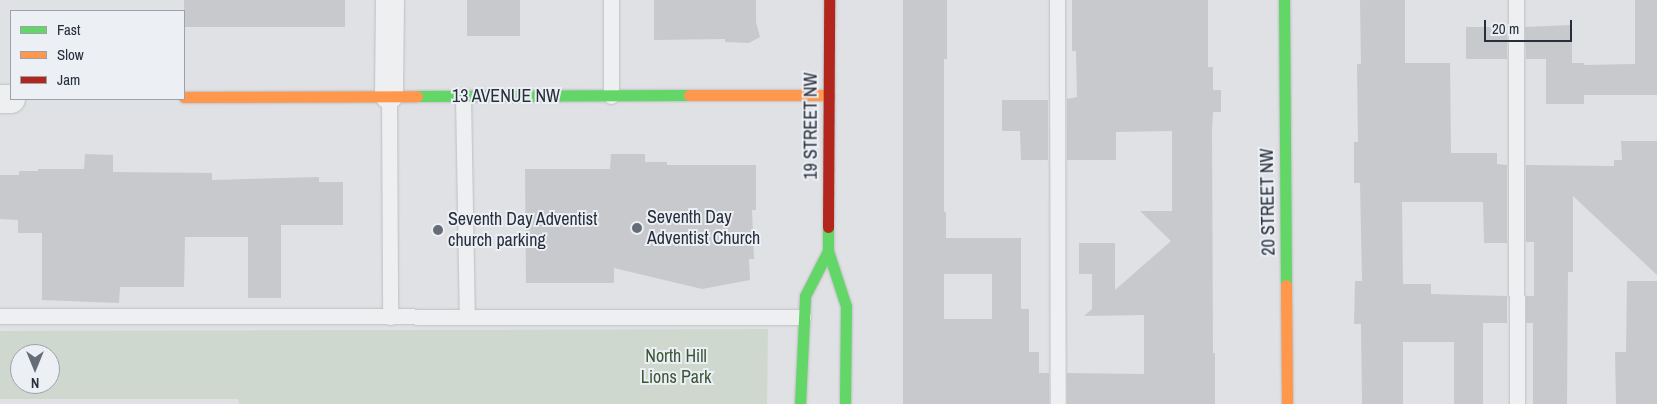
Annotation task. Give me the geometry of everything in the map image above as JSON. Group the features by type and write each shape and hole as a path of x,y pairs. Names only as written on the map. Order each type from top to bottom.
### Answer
{"street":[{"path":"389,96 390,0"},
{"name":"19 STREET NW","path":"829,0 828,251 846,306 845,404"},
{"name":"20 STREET NW","path":"1284,0 1288,404"},
{"name":"13 AVENUE NW","path":"185,97 829,94"},
{"name":"19 STREET NW","path":"800,404 805,296 828,251"}],"lane":[{"path":"611,0 611,96"},
{"path":"1057,0 1058,404"},
{"path":"1516,0 1518,404"},
{"path":"389,96 390,317"},
{"path":"462,96 467,317"},
{"path":"0,316 803,317"}],"green space":[{"name":"North Hill Lions Park","path":"768,329 767,404 239,404 238,399 0,399 0,331"}],"building":[{"path":"184,0 345,0 345,27 185,27"},
{"path":"467,0 520,0 520,36 467,36"},
{"path":"654,0 756,0 756,22 760,37 749,43 725,42 725,39 654,40"},
{"path":"903,0 947,0 947,59 944,59 944,212 946,212 946,238 1021,238 1021,309 1029,309 1029,352 1039,352 1039,373 1049,373 1049,404 903,404","holes":["944,274 992,274 992,319 944,319"]},
{"path":"1072,0 1208,0 1208,67 1213,67 1213,90 1221,90 1221,112 1213,112 1212,131 1215,404 1067,404 1067,373 1144,374 1144,315 1084,316 1092,309 1092,274 1079,274 1079,243 1115,243 1115,290 1171,241 1140,211 1172,211 1172,131 1116,132 1116,160 1067,160 1067,99 1077,97 1076,51 1072,51"},
{"path":"1360,0 1405,0 1405,63 1450,63 1451,153 1497,153 1497,164 1507,165 1507,243 1484,243 1483,202 1402,202 1403,284 1431,284 1431,294 1507,296 1507,323 1483,323 1483,404 1454,404 1454,342 1403,342 1403,404 1362,404 1361,324 1354,324 1355,281 1362,281 1360,183 1354,183 1354,142 1358,142 1357,64 1361,64"},
{"path":"1635,0 1657,0 1657,95 1584,95 1584,104 1546,104 1546,59 1526,59 1525,27 1572,25 1572,63 1584,63 1584,65 1635,64"},
{"path":"1466,27 1507,27 1507,59 1466,59"},
{"path":"1002,100 1048,100 1048,160 1021,160 1020,131 1002,131"},
{"path":"1621,141 1657,141 1657,275 1573,196 1573,272 1568,272 1567,404 1533,404 1533,323 1526,323 1526,296 1534,296 1534,242 1526,242 1526,165 1614,166 1614,160 1622,160"},
{"path":"85,154 113,155 113,172 212,173 212,180 319,177 319,182 343,182 343,225 281,225 281,298 248,298 248,237 185,237 184,287 120,287 119,303 42,300 42,233 18,233 18,220 0,219 0,175 19,175 19,171 38,171 38,169 84,169"},
{"name":"Seventh Day Adventist Church","path":"611,154 645,154 645,162 667,162 667,165 756,165 756,210 752,210 754,259 749,259 750,280 702,289 614,268 614,283 526,283 525,169 610,169"},
{"path":"1627,281 1657,281 1657,404 1616,404 1615,352 1626,352"}],"traffic: fast":[{"path":"1284,0 1286,285"},
{"path":"417,96 689,95"},
{"path":"828,227 828,251 846,306 845,404"},
{"path":"800,404 805,296 828,251"}],"traffic: slow":[{"path":"689,95 829,95"},
{"path":"185,97 417,96"},
{"path":"1286,285 1287,404"}],"traffic: jam":[{"path":"828,227 829,0"}],"place":[{"name":"Seventh Day Adventist Church","path":"637,228"},
{"name":"Seventh Day Adventist church parking","path":"438,230"}]}
